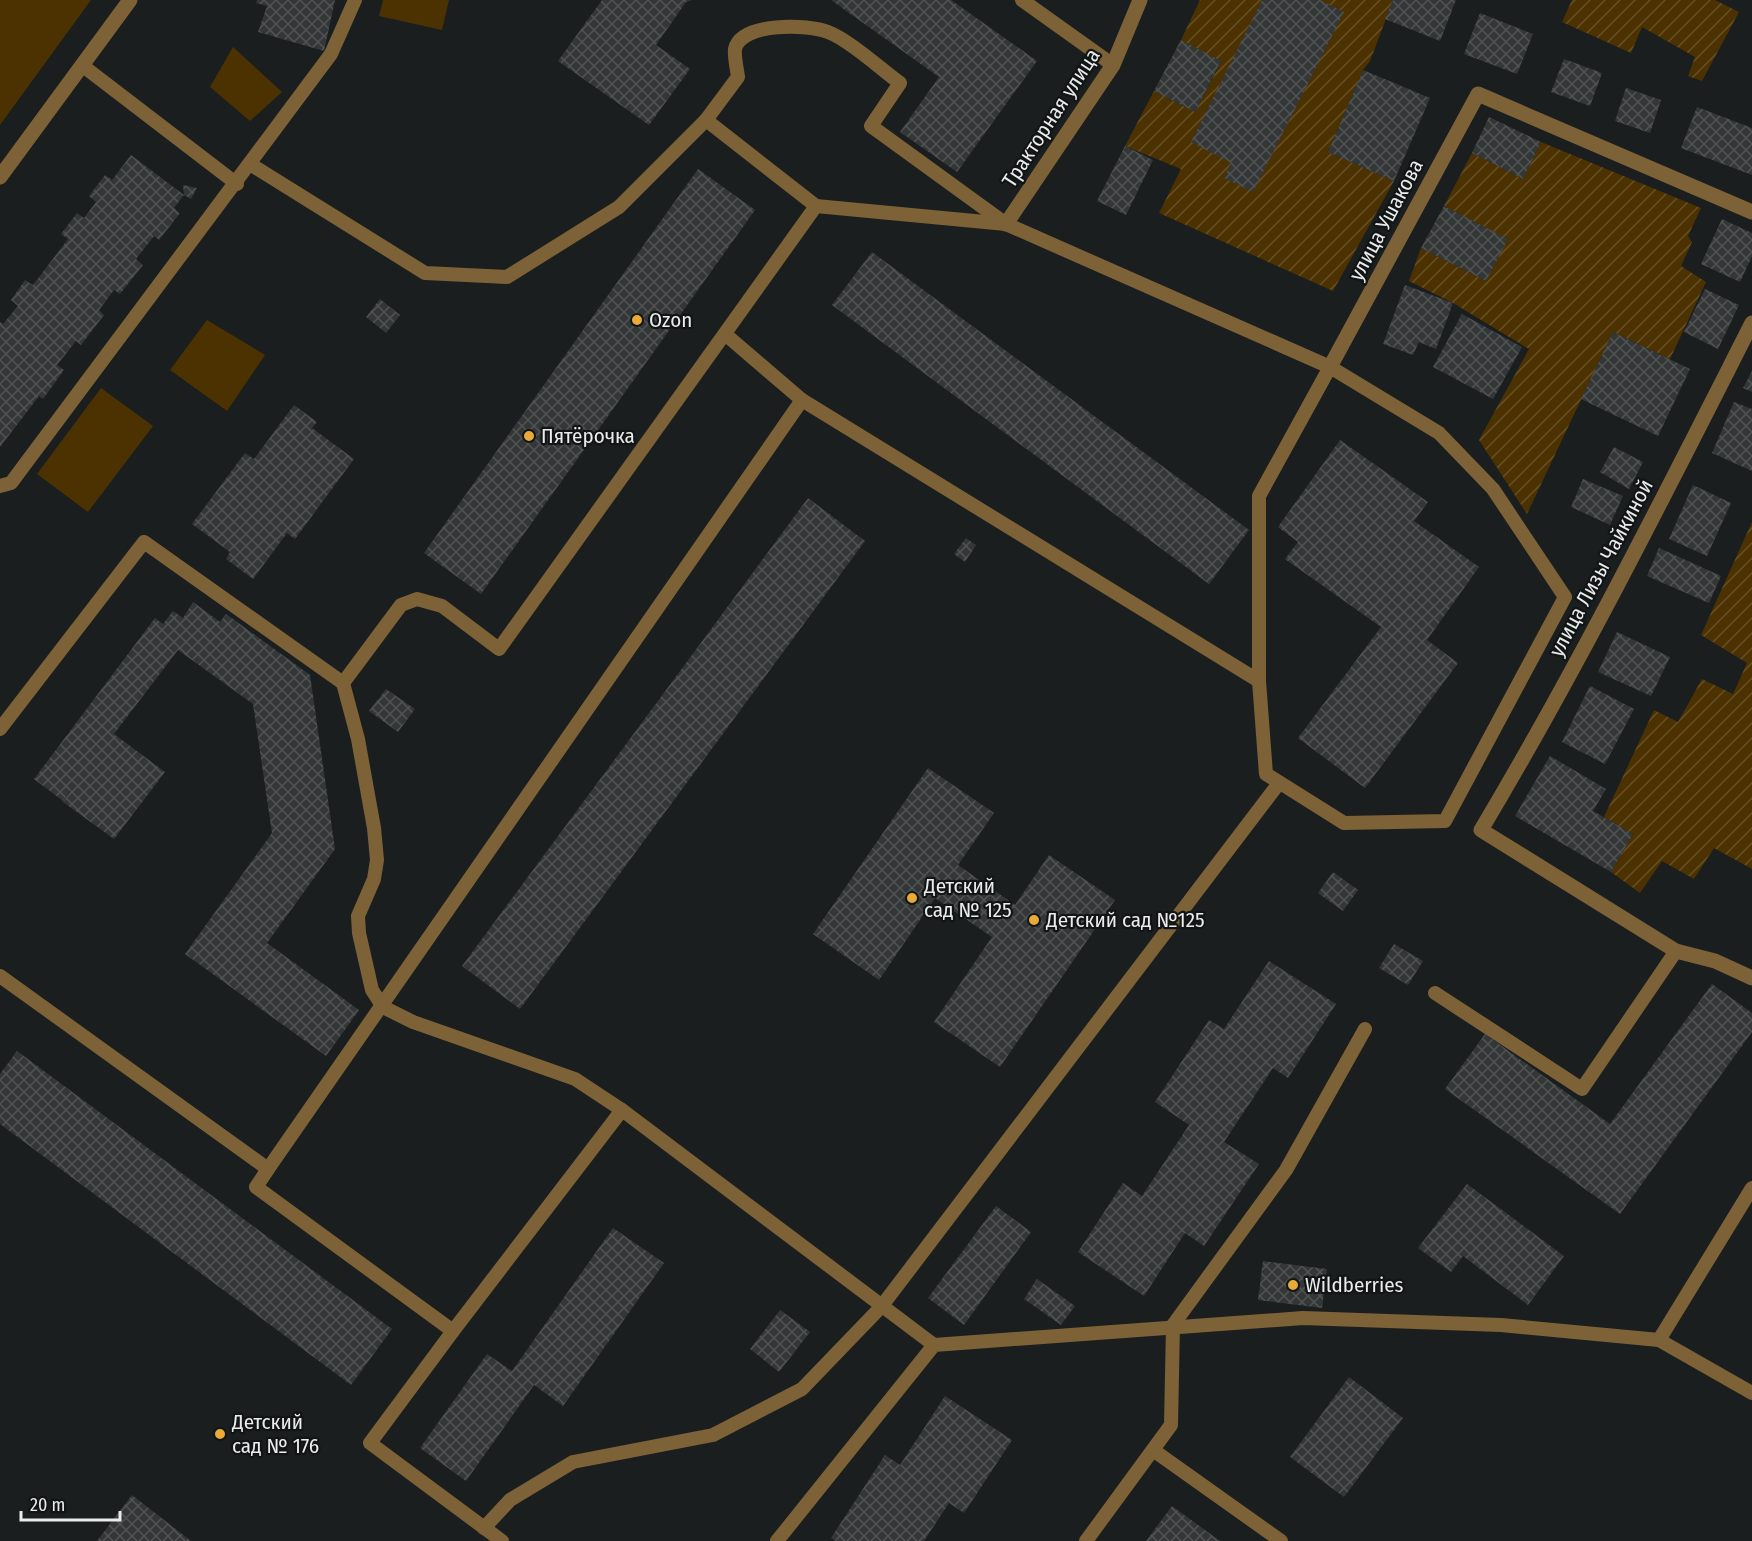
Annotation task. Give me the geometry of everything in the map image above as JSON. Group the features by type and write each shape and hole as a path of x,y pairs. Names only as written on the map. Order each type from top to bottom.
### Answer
{"street":[{"path":"0,177 130,0"},
{"name":"Тракторная улица","path":"1006,224 1113,65 1140,0"},
{"name":"улица Ушакова","path":"1330,367 1478,94 1752,212"},
{"name":"улица Лизы Чайкиной","path":"1676,951 1481,830 1646,532 1752,323"},
{"path":"1676,951 1715,962 1752,978"}],"lane":[{"path":"0,486 11,483 237,184 331,54 356,0"},
{"path":"1022,0 1113,65"},
{"path":"250,164 425,273 507,277 620,207 706,120 738,77 735,49 742,37 762,30 791,26 811,26 831,32 900,83 871,126 1006,224 1330,367 1439,433 1493,489 1565,597 1445,821 1344,823 1266,774 1259,681 1259,496 1330,367"},
{"path":"83,66 237,184"},
{"path":"706,120 816,206 1006,224"},
{"path":"343,683 400,605 417,599 442,606 499,649 816,206"},
{"path":"725,334 802,400 1259,681"},
{"path":"453,1331 256,1187 802,400"},
{"path":"0,729 144,542 343,683 358,739 374,828 377,861 375,879 358,916 359,933 372,990 383,1007 394,1015 575,1079 622,1110 934,1345 1173,1325 1303,1318 1501,1325 1659,1340 1752,1393"},
{"path":"484,1528 510,1500 573,1462 713,1435 802,1389 881,1307 1279,783"},
{"path":"1435,993 1582,1089 1676,951"},
{"path":"0,978 268,1169"},
{"path":"1086,1541 1171,1425 1173,1325 1286,1170 1365,1029"},
{"path":"502,1541 370,1443 622,1110"},
{"path":"1659,1340 1752,1188"},
{"path":"777,1541 934,1345"},
{"path":"1153,1450 1281,1541"}],"shaded area":[{"path":"0,0 91,0 0,125"},
{"path":"383,0 449,0 442,30 379,16"},
{"path":"1200,0 1393,0 1370,61 1363,70 1328,152 1394,181 1333,291 1159,213 1181,169 1125,146 1154,91 1195,112 1221,62 1181,40"},
{"path":"1572,0 1715,0 1739,12 1702,81 1688,76 1695,57 1642,27 1631,53 1562,22"},
{"path":"233,47 282,92 250,121 210,87"},
{"path":"1541,142 1701,208 1688,236 1692,242 1681,266 1706,282 1670,359 1613,332 1527,514 1479,440 1529,349 1453,303 1409,281 1421,248 1486,281 1507,239 1444,206 1472,153 1523,179"},
{"path":"207,320 265,355 227,411 170,370"},
{"path":"101,388 153,426 88,512 37,474"},
{"path":"1752,522 1752,869 1714,848 1694,879 1662,861 1640,893 1611,872 1633,834 1604,817 1654,710 1678,722 1702,679 1733,694 1747,663 1701,635"}],"building":[{"path":"257,0 335,0 324,51 258,32 267,6 256,3"},
{"path":"602,0 692,0 686,2 656,45 690,69 649,125 558,61"},
{"path":"831,0 951,0 1037,61 957,172 900,132 939,77"},
{"path":"1262,0 1320,0 1344,12 1253,192 1224,178 1231,163 1191,142"},
{"path":"1393,0 1456,0 1440,41 1385,19"},
{"path":"1480,13 1533,34 1517,74 1464,54"},
{"path":"1181,40 1221,61 1195,112 1154,91"},
{"path":"1564,59 1602,73 1590,106 1551,92"},
{"path":"1363,70 1430,98 1394,181 1328,152"},
{"path":"1626,88 1661,100 1650,133 1615,121"},
{"path":"1697,107 1752,128 1752,175 1681,148"},
{"path":"1489,117 1541,142 1523,179 1472,153"},
{"path":"1125,146 1153,160 1126,215 1097,201"},
{"path":"131,155 184,195 174,208 180,213 159,240 154,236 136,259 143,265 120,294 114,290 99,310 104,315 81,345 76,341 57,365 64,370 43,399 39,396 0,447 0,322 3,324 18,306 11,300 25,280 33,285 68,239 61,234 77,213 84,218 96,202 89,196 105,175 112,180"},
{"path":"698,169 755,210 481,594 424,553"},
{"path":"183,185 197,188 191,199 184,195"},
{"path":"1444,206 1508,239 1486,281 1421,248"},
{"path":"1722,219 1752,233 1752,256 1740,282 1701,264"},
{"path":"872,252 1249,530 1209,584 832,305"},
{"path":"1405,285 1453,303 1436,349 1419,342 1413,355 1383,344"},
{"path":"1705,289 1739,305 1718,349 1684,332"},
{"path":"380,299 400,315 386,333 366,317"},
{"path":"1462,314 1522,347 1493,399 1433,367"},
{"path":"1613,332 1690,369 1658,436 1581,399"},
{"path":"1752,371 1752,392 1743,388"},
{"path":"1734,402 1752,409 1752,471 1712,453"},
{"path":"294,405 317,422 312,428 354,459 295,539 287,533 253,579 226,559 230,552 192,524 245,453 254,459"},
{"path":"1340,440 1428,502 1414,521 1479,567 1427,640 1458,663 1365,788 1298,738 1381,627 1285,559 1298,542 1278,527"},
{"path":"1614,447 1643,462 1629,489 1600,472"},
{"path":"1583,479 1623,496 1610,525 1571,507"},
{"path":"1693,485 1731,503 1707,556 1669,539"},
{"path":"808,498 865,541 520,1009 462,966"},
{"path":"966,538 976,545 965,562 954,554"},
{"path":"1659,548 1721,576 1709,603 1647,576"},
{"path":"193,602 220,622 226,614 310,675 335,849 267,943 359,1010 326,1056 185,954 272,833 253,704 178,650 114,734 165,772 114,839 63,802 77,782 63,801 34,779 155,618 163,624 173,611 183,618"},
{"path":"1617,632 1670,657 1651,696 1598,672"},
{"path":"1590,686 1634,709 1605,764 1562,742"},
{"path":"386,689 415,709 398,732 369,711"},
{"path":"1550,756 1606,789 1593,811 1633,834 1611,872 1515,816"},
{"name":"Детский сад №125","path":"928,768 994,813 958,865 1015,905 1049,855 1115,900 1000,1067 934,1022 992,937 935,898 879,980 813,934"},
{"path":"1333,872 1358,890 1343,911 1318,893"},
{"path":"1394,944 1423,961 1408,985 1379,968"},
{"path":"1269,961 1336,1004 1288,1078 1273,1068 1224,1142 1259,1164 1204,1246 1185,1233 1144,1296 1078,1252 1123,1183 1142,1196 1189,1125 1155,1102 1209,1020 1224,1029"},
{"path":"1712,984 1752,1013 1752,1032 1620,1214 1445,1089 1485,1034 1610,1124"},
{"path":"17,1051 392,1329 351,1385 0,1124 0,1074"},
{"path":"1467,1184 1564,1256 1528,1305 1463,1256 1451,1272 1418,1248"},
{"path":"996,1206 1031,1232 964,1325 928,1298"},
{"path":"613,1228 664,1263 563,1406 534,1385 466,1481 420,1448 487,1354 512,1371"},
{"name":"Wildberries","path":"1263,1261 1327,1269 1322,1308 1258,1300"},
{"path":"1037,1279 1075,1306 1061,1325 1024,1299"},
{"path":"780,1310 810,1332 779,1372 750,1349"},
{"path":"1349,1377 1403,1418 1344,1497 1290,1457"},
{"path":"945,1396 1012,1440 964,1513 949,1503 924,1541 836,1541 831,1538 885,1455 900,1465"},
{"path":"132,1495 191,1541 97,1541"},
{"path":"1172,1506 1220,1541 1146,1541"}],"place":[{"name":"Ozon","path":"637,320"},
{"name":"Пятёрочка","path":"529,436"},
{"name":"Детский сад № 125","path":"912,898"},
{"name":"Детский сад №125","path":"1034,920"},
{"name":"Wildberries","path":"1293,1285"},
{"name":"Детский сад № 176","path":"220,1434"}]}
